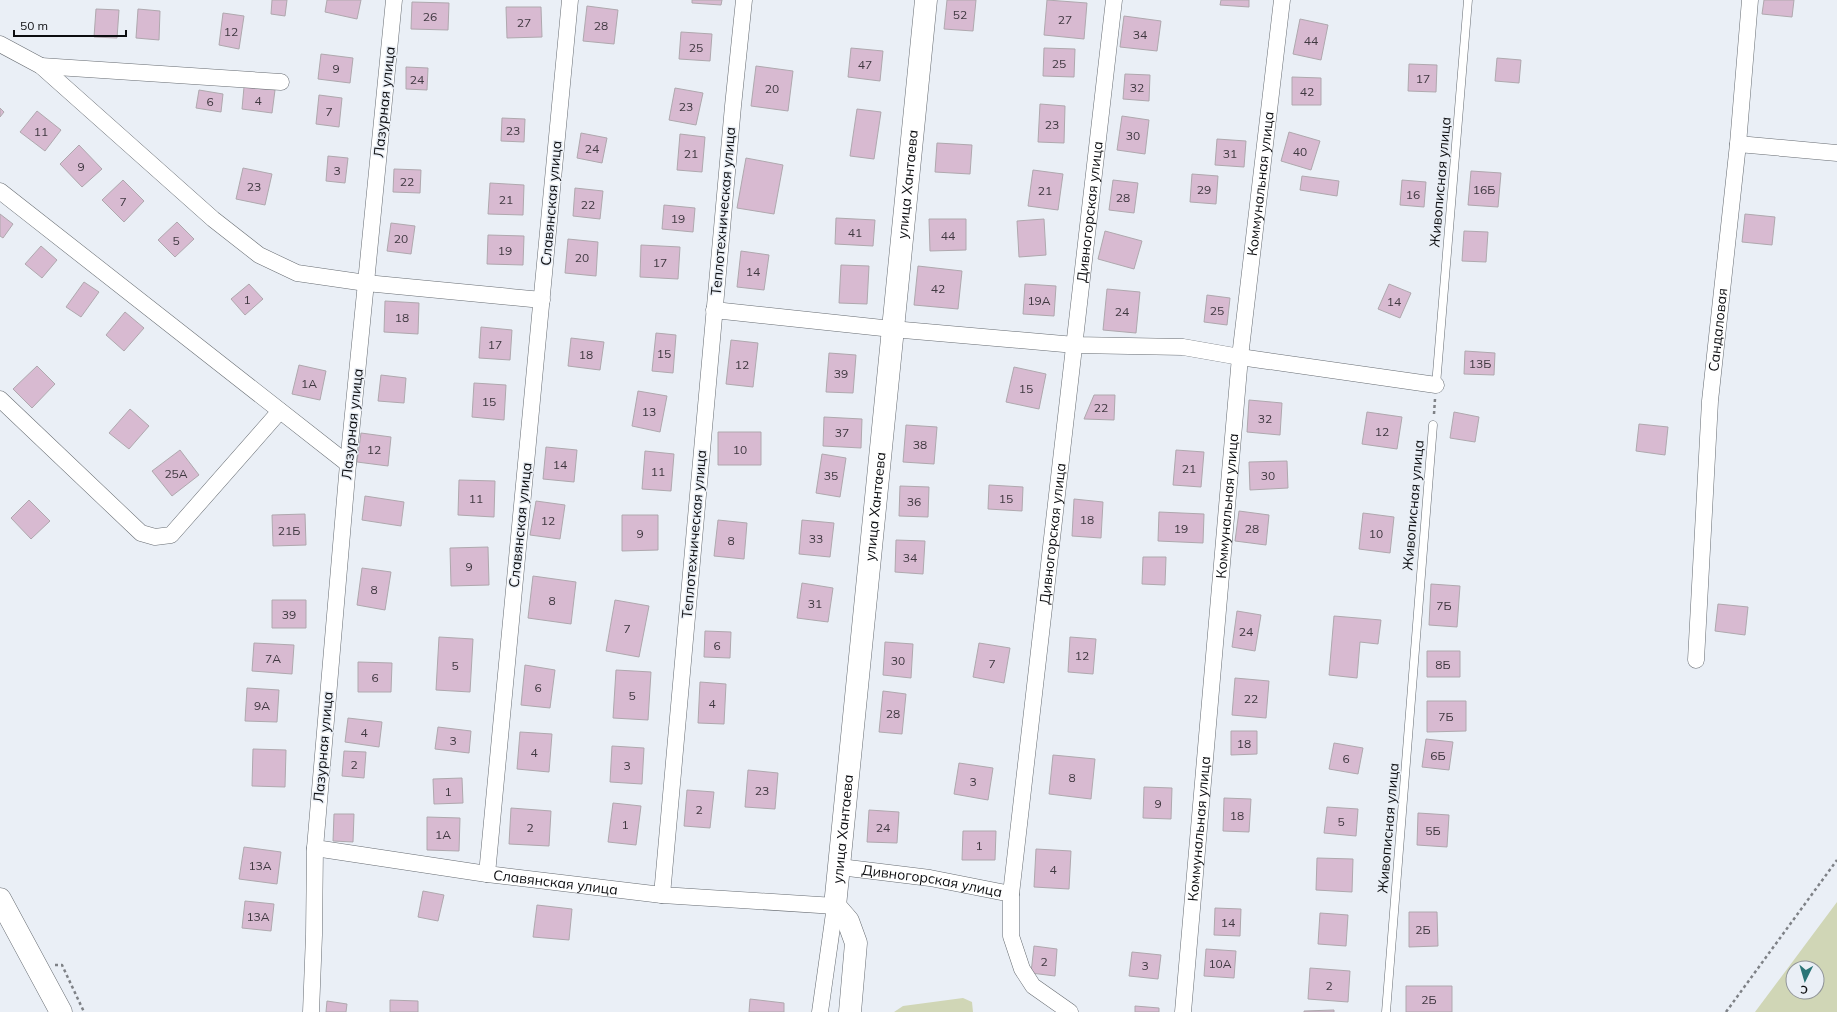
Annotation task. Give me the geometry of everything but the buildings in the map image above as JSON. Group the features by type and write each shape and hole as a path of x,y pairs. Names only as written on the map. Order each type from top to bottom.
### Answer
{"street":[{"name":"Лазурная улица","path":"311,1012 315,848 348,464 394,0"},
{"name":"Славянская улица","path":"570,0 487,874 662,895"},
{"name":"Теплотехническая улица","path":"662,895 714,310 744,0"},
{"name":"улица Хантаева","path":"820,1012 840,867 847,778 926,0"},
{"name":"Дивногорская улица","path":"840,867 930,878 1011,894 1114,0"},
{"name":"Коммунальная улица","path":"1182,1012 1240,357 1282,0"},
{"name":"Сандаловая","path":"1696,660 1710,401 1738,144 1750,0"},
{"path":"0,44 41,66 212,219 259,255 297,273 366,283 542,300"},
{"path":"41,66 281,82"},
{"path":"1738,144 1837,153"},
{"path":"0,191 348,464"},
{"path":"714,310 892,329 1075,345 1182,346 1240,357 1436,385"},
{"path":"0,399 141,533 155,537 171,535 280,411"},
{"path":"315,848 487,874"},
{"path":"1011,894 1011,936 1022,969 1033,986 1070,1012"},
{"path":"662,895 835,906 848,921 856,943 850,1012"},
{"path":"0,900 60,1012"}],"lane":[{"name":"Живописная улица","path":"1436,385 1468,0"},
{"name":"Живописная улица","path":"1386,1012 1433,425"}],"path":[{"name":"Живописная улица","path":"1433,425 1436,385"},
{"path":"1726,1012 1837,860"}],"green space":[{"path":"1837,902 1837,1012 1755,1012 1785,972 1785,1000 1825,1000 1825,960 1794,960"},
{"path":"963,998 972,1002 973,1012 894,1012 903,1006"}]}
